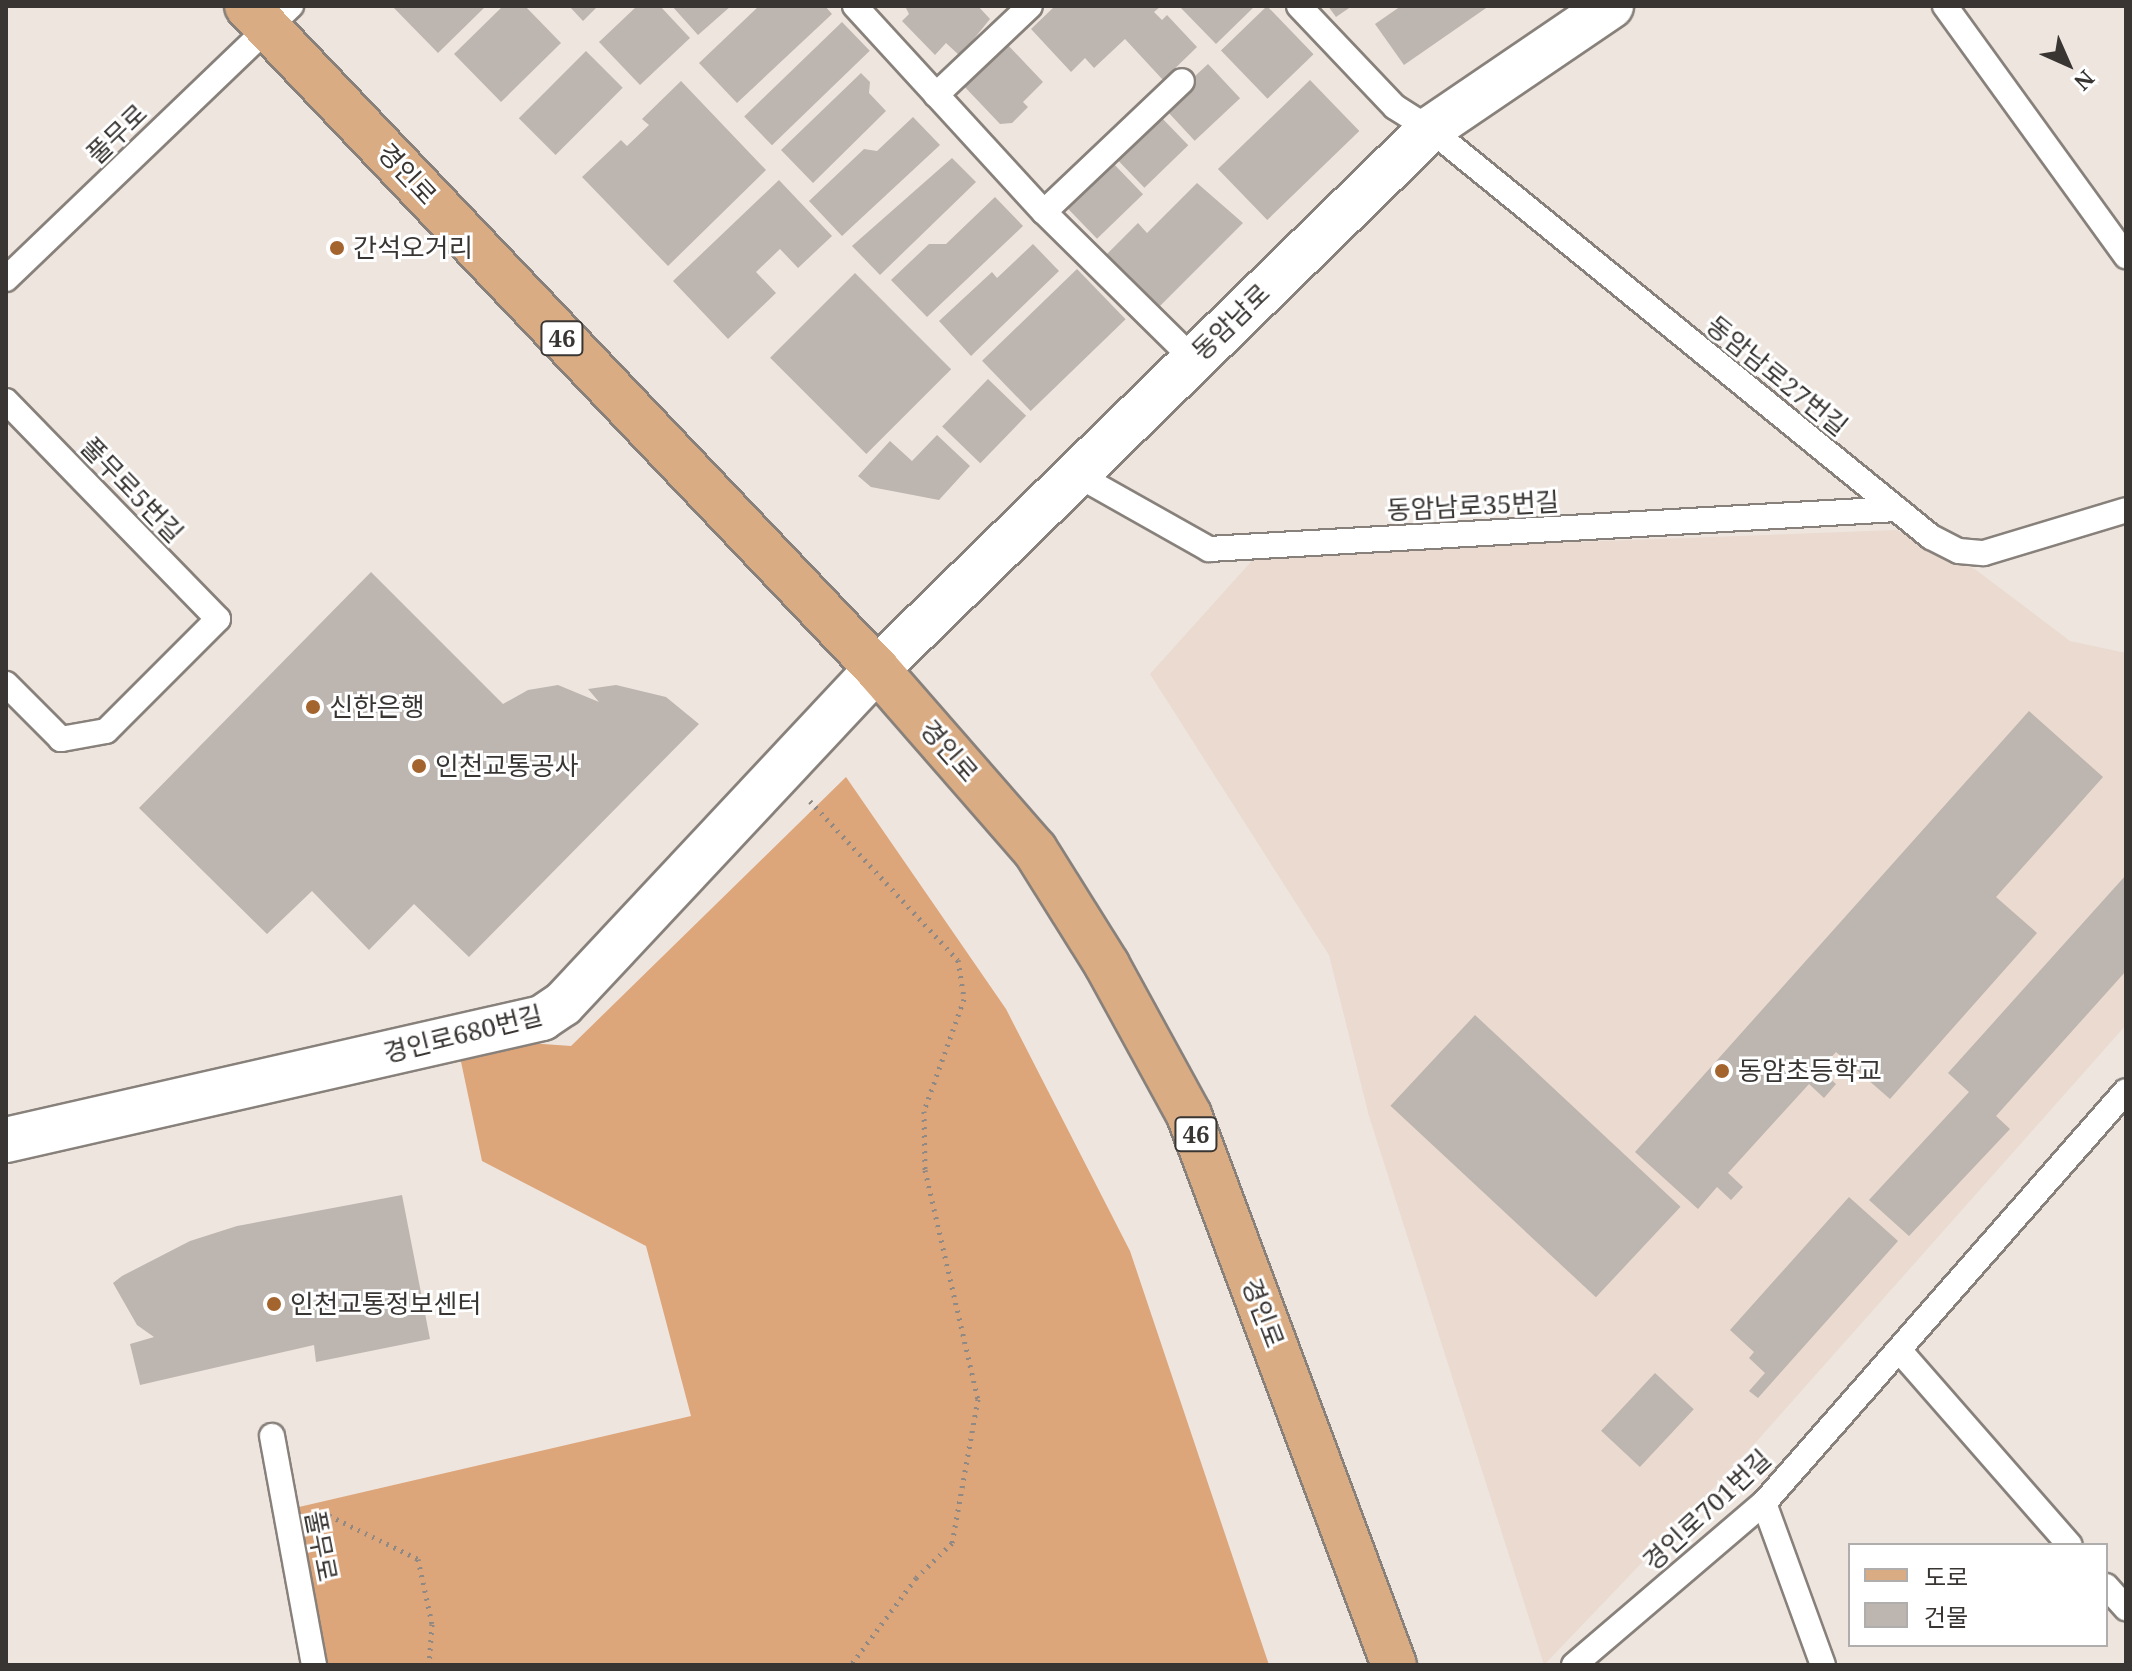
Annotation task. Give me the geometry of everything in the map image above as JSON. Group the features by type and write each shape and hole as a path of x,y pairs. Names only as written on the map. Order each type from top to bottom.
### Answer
{"main road":[{"name":"경인로","path":"269,14 877,669 1035,850 1107,965 1189,1115 1394,1665"}],"street":[{"name":"동암남로","path":"877,669 1074,473 1430,129 1584,14"},
{"name":"경인로680번길","path":"6,1140 542,1018 563,1004 877,669"}],"lane":[{"path":"936,95 1030,6"},
{"name":"동암남로27번길","path":"1299,6 1395,107 1430,129 1896,509 1959,551 1984,553 2126,510"},
{"path":"1945,6 2126,256"},
{"path":"866,10 936,95 1044,212 1193,359"},
{"name":"풀무로","path":"6,279 269,14"},
{"path":"1044,212 1182,81"},
{"name":"풀무로5번길","path":"6,401 218,619 106,731 61,739 6,684"},
{"name":"동암남로35번길","path":"1074,473 1209,549 1896,509"},
{"name":"경인로701번길","path":"1574,1665 1764,1503 2126,1091"},
{"path":"1899,1350 2068,1543"},
{"name":"풀무로","path":"272,1436 314,1665"},
{"path":"1764,1503 1823,1665"},
{"path":"2108,1588 2126,1608"}],"path":[{"path":"781,771 958,960 964,999 924,1111 925,1170 978,1399 952,1543 916,1578 851,1665"},
{"path":"283,1498 358,1526 418,1559 432,1624 429,1665"}],"shaded area":[{"name":"동암초등학교","path":"1897,530 1976,570 2070,641 2126,653 2126,1025 1741,1459 1544,1665 1369,1116 1329,955 1150,674 1258,554"},
{"path":"846,777 1006,1009 1130,1251 1269,1665 314,1665 286,1510 691,1416 646,1246 482,1161 456,1038 571,1046"}],"building":[{"path":"392,6 486,6 438,53"},
{"path":"503,6 525,6 561,43 501,102 454,54"},
{"path":"569,6 598,6 583,21"},
{"path":"637,6 660,6 690,38 640,85 599,42"},
{"path":"672,6 731,6 698,35"},
{"path":"759,6 825,6 832,14 737,103 699,63"},
{"path":"905,6 978,6 990,19 960,56 946,43 935,55 902,21 909,14"},
{"path":"1055,6 1161,6 1154,12 1162,20 1167,15 1197,47 1163,80 1125,39 1094,68 1085,58 1071,72 1031,29"},
{"path":"1179,6 1255,6 1216,44"},
{"path":"1267,6 1314,54 1268,99 1221,50"},
{"path":"1328,6 1352,6 1336,17"},
{"path":"1401,6 1489,6 1404,65 1375,24"},
{"path":"842,22 870,51 772,145 744,116"},
{"path":"1005,42 1043,82 1023,102 1028,107 1012,123 1000,124 961,83"},
{"path":"586,51 623,88 556,155 519,118"},
{"path":"1208,64 1240,98 1195,141 1163,106"},
{"path":"861,73 870,82 869,93 886,111 813,183 781,150"},
{"path":"1310,80 1359,131 1267,220 1218,169"},
{"path":"681,81 766,170 668,266 582,177 621,140 627,146 649,125 642,119"},
{"path":"1157,113 1188,145 1144,188 1113,155"},
{"path":"913,117 940,145 842,236 809,201 864,149 877,151"},
{"path":"952,158 976,182 880,275 852,246"},
{"path":"1109,159 1143,194 1097,239 1063,203"},
{"path":"779,180 832,236 798,268 780,249 756,272 776,293 728,339 673,281"},
{"path":"1197,183 1243,223 1160,306 1107,254 1138,223 1147,233"},
{"path":"995,197 1023,226 927,317 891,280 929,244 946,244"},
{"path":"1033,244 1059,271 971,356 939,321 992,272 997,278"},
{"path":"1077,269 1126,319 1031,411 982,361"},
{"path":"855,273 951,369 866,454 770,358"},
{"path":"988,379 1026,416 980,463 942,426"},
{"path":"937,435 970,466 939,500 871,487 858,476 890,441 912,461"},
{"name":"인천교통공사","path":"371,572 503,704 528,690 558,685 599,702 588,689 616,685 666,697 699,724 469,957 414,904 369,950 312,891 267,934 139,808"},
{"path":"2029,711 2103,777 1996,897 2037,933 1890,1099 1836,1052 1820,1070 1836,1084 1824,1098 1809,1084 1728,1173 1743,1187 1731,1200 1717,1187 1698,1209 1635,1152"},
{"path":"2126,875 2126,971 1996,1116 2010,1129 1909,1236 1869,1200 1969,1092 1948,1073"},
{"path":"1475,1015 1681,1207 1596,1297 1390,1106"},
{"name":"인천교통정보센터","path":"402,1195 430,1339 316,1362 314,1345 140,1385 130,1344 154,1337 137,1325 113,1283 122,1276 190,1241 237,1226"},
{"path":"1849,1197 1898,1241 1758,1398 1749,1391 1765,1373 1749,1358 1754,1352 1730,1330"},
{"path":"1655,1373 1694,1409 1640,1467 1601,1431"}],"place":[{"name":"간석오거리","path":"337,248"},
{"name":"신한은행","path":"313,707"},
{"name":"인천교통공사","path":"419,766"},
{"name":"동암초등학교","path":"1722,1071"},
{"name":"인천교통정보센터","path":"274,1304"}]}
